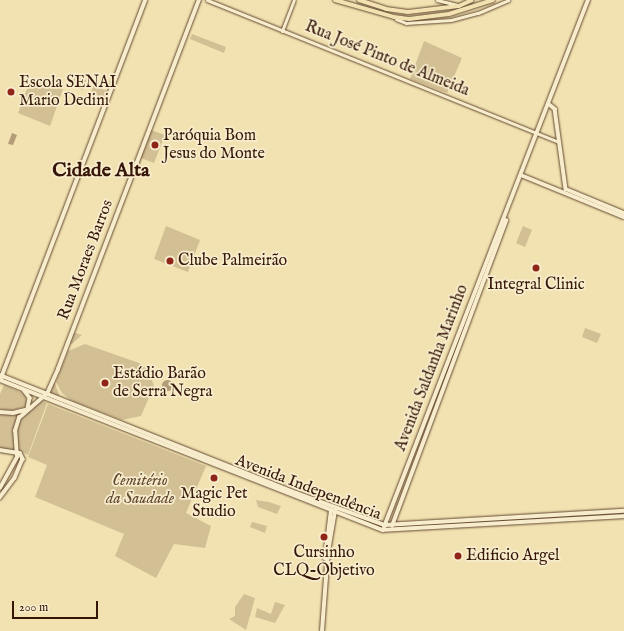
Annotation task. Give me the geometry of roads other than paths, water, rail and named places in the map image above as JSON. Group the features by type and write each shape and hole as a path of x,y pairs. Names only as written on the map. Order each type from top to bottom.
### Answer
{"main road":[{"path":"0,378 145,0"},
{"name":"Rua Moraes Barros","path":"46,396 199,0"},
{"path":"335,0 394,18 409,19 440,16 493,0"},
{"path":"359,0 386,9 408,12 459,6 472,0"},
{"name":"Avenida Saldanha Marinho","path":"383,530 506,216 588,0"},
{"path":"549,104 555,109 564,186 561,192"},
{"path":"521,175 624,217"},
{"path":"564,186 570,192"},
{"path":"561,192 570,192 624,213"},
{"name":"Avenida Saldanha Marinho","path":"392,530 392,525 506,221 506,216"},
{"name":"Avenida Independência","path":"0,378 24,389 46,396 130,431 383,530 431,525 624,516"},
{"name":"Avenida Independência","path":"0,378 385,525 624,511"},
{"path":"24,389 30,398 28,408"},
{"path":"0,488 15,464 17,452 14,431 19,418 28,408 46,396"},
{"path":"0,412 13,413 28,408"},
{"path":"130,431 171,446 177,445"},
{"path":"0,450 17,452 22,456 22,464 0,498"},
{"path":"0,492 4,480"},
{"path":"309,501 332,508 337,507"},
{"path":"321,631 333,511 337,507"},
{"path":"431,525 443,521"}],"street":[{"name":"Rua José Pinto de Almeida","path":"206,0 558,142"},
{"path":"282,31 294,0"},
{"path":"437,0 459,6"},
{"path":"394,18 406,23 451,20 471,15 508,0"}],"place":[{"name":"Escola SENAI Mario Dedini","path":"11,92"},
{"name":"Paróquia Bom Jesus do Monte","path":"155,145"},
{"name":"Clube Palmeirão","path":"170,261"},
{"name":"Integral Clinic","path":"536,268"},
{"name":"Estádio Barão de Serra Negra","path":"105,383"},
{"name":"Magic Pet Studio","path":"214,478"},
{"name":"Cursinho CLQ-Objetivo","path":"324,537"},
{"name":"Edificio Argel","path":"458,556"}],"district":[{"name":"Cidade Alta","path":"101,170"}],"park label":[{"name":"Cemitério da Saudade","path":"140,490"}]}
